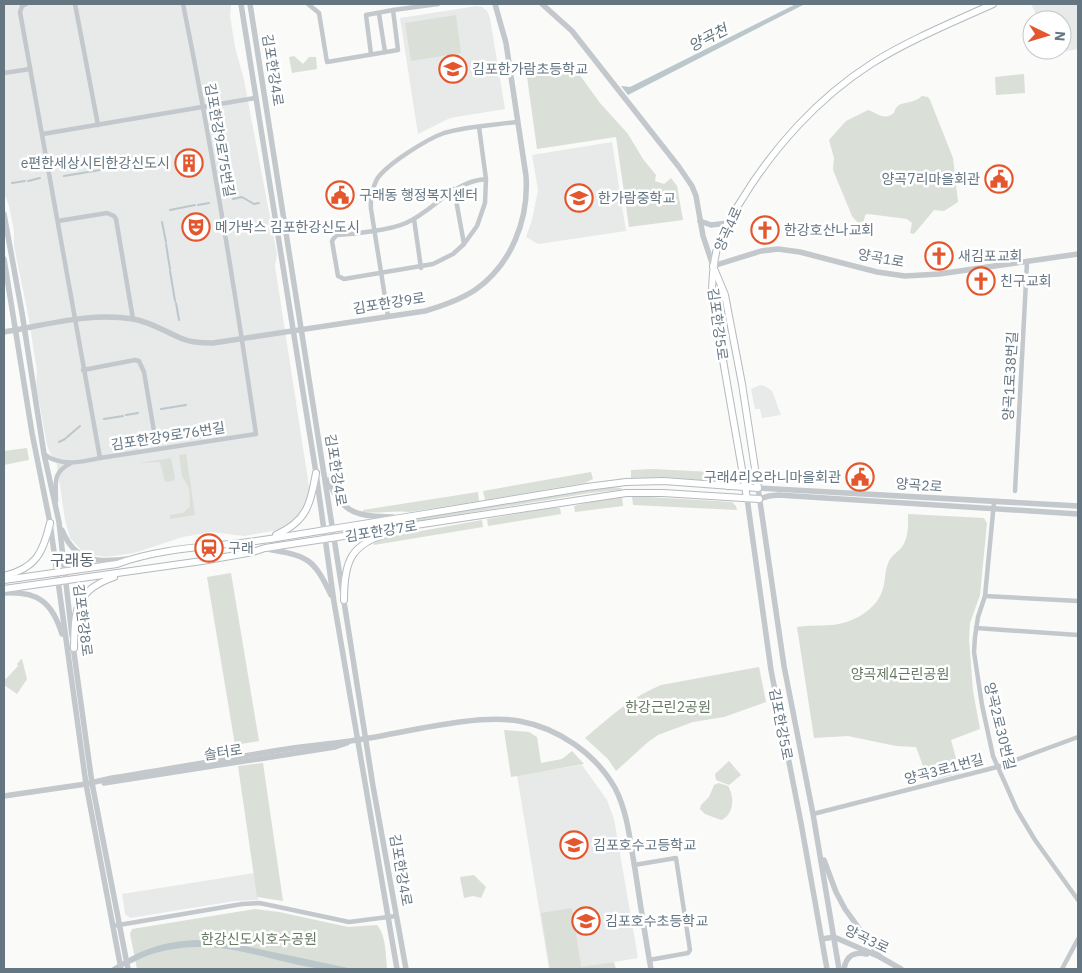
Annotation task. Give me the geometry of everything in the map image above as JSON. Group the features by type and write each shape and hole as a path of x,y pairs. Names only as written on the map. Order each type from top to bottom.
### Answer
{"main road":[{"name":"양곡4로","path":"713,266 718,245 748,188 769,158 802,122 832,94 871,64 894,51 993,4"},
{"name":"김포한강5로","path":"713,266 712,298 747,498"},
{"name":"김포한강5로","path":"713,266 725,295 742,384 758,488"},
{"path":"727,486 737,482 742,468"},
{"path":"266,539 296,524 304,515 310,503 316,474"},
{"name":"김포한강7로","path":"4,578 118,564 135,558 179,550 333,529 626,482 664,481 758,488"},
{"name":"김포한강7로","path":"4,589 234,556 265,548 626,493 663,493 759,499"},
{"path":"4,578 26,568 34,562 45,544 50,523"},
{"path":"344,600 345,573 355,551 373,538 420,525"},
{"path":"70,649 77,608 85,594 97,584 130,572"}],"street":[{"path":"26,4 20,12 43,134 74,320"},
{"path":"75,4 98,125"},
{"name":"김포한강9로75번길","path":"183,4 204,107 242,340"},
{"name":"김포한강4로","path":"241,4 294,331 334,602 396,966"},
{"name":"김포한강4로","path":"252,4 373,786 405,967"},
{"path":"308,4 319,13 327,62 398,50 393,10"},
{"path":"371,54 366,15 438,4"},
{"name":"양곡4로","path":"542,4 572,31 692,186 696,196 705,243 713,266"},
{"name":"김포한강9로","path":"4,332 102,317 133,319 154,325 183,339 213,344 425,311 463,297 475,290 488,279 514,243 522,224 527,192 504,36 496,5"},
{"path":"379,14 385,52"},
{"path":"4,73 30,69"},
{"path":"43,134 255,98"},
{"path":"388,316 370,201 375,184 382,173 433,138 456,130 518,122"},
{"path":"479,127 486,179 486,192 482,214 472,234 464,244 443,260 421,268 344,280 337,272 332,241 334,238 399,226 414,218 454,189 469,181 486,179"},
{"path":"454,189 464,244"},
{"path":"58,220 107,213 114,216 133,319"},
{"name":"김포한강8로","path":"4,214 44,454 59,522 61,572 89,784 113,926 128,969"},
{"path":"414,218 421,268"},
{"path":"700,221 711,225 728,223"},
{"name":"양곡1로","path":"713,266 762,251 778,249 800,252 877,272 905,276 939,274 1078,254"},
{"name":"김포한강8로","path":"4,259 32,433 61,572"},
{"name":"양곡1로38번길","path":"1015,491 1027,262"},
{"name":"김포한강9로76번길","path":"74,320 100,458 256,434 242,340"},
{"path":"83,370 135,360 139,361 144,372 157,449"},
{"path":"44,454 52,460 72,462 100,458"},
{"path":"56,507 56,477 63,467 72,462"},
{"path":"323,469 332,491 349,510 366,516 403,518"},
{"name":"김포한강5로","path":"758,488 784,666 813,814 839,969"},
{"name":"양곡2로","path":"758,488 994,505 1078,514"},
{"name":"양곡2로","path":"759,499 778,495 994,505 1078,506"},
{"name":"김포한강5로","path":"747,498 771,670 827,969"},
{"name":"양곡2로30번길","path":"994,505 985,596 976,628 974,652 986,727 997,767 1017,810 1035,840 1078,900"},
{"path":"59,522 66,540 80,555 90,559 111,561 135,558"},
{"path":"265,548 306,558 319,570 334,602"},
{"path":"4,593 30,594 45,602 53,610 70,649"},
{"path":"985,596 1078,601"},
{"path":"976,628 1078,635"},
{"name":"솔터로","path":"4,796 89,784 112,778 281,750 367,739 482,720 517,720 545,728 566,738 587,755 614,787 625,817 651,969"},
{"name":"양곡3로1번길","path":"813,814 997,767 1078,737"},
{"name":"김포한강8로","path":"89,784 120,925 121,969"},
{"path":"819,848 836,892 845,909 880,958"},
{"path":"634,864 676,858 690,950 688,953 649,960"},
{"path":"113,926 242,904 259,903 349,922 396,916"},
{"name":"양곡3로","path":"822,939 834,937 901,969"},
{"path":"1062,969 1078,939"},
{"path":"844,969 848,958 854,954 860,953 880,958"}],"shaded area":[{"path":"4,4 231,4 230,16 235,47 244,80 277,254 275,266 310,493 302,513 284,529 244,536 211,532 183,537 134,553 107,557 89,555 82,551 70,538 65,520 56,459 51,455 47,445 36,385 37,371 28,314 14,246 14,231 9,206 4,193"},
{"path":"796,4 805,4 628,95 621,86 630,87"},
{"path":"1031,4 1078,4 1078,49 1072,50 1072,10 1034,10"},
{"name":"김포한가람초등학교","path":"477,6 487,11 490,18 505,109 450,118 418,134 400,18"},
{"name":"한가람중학교","path":"612,142 626,231 538,244 526,237 532,220 538,190 532,155"},
{"path":"760,385 772,391 781,415 762,418 760,409 755,409 751,389"},
{"path":"582,765 607,800 614,819 638,958 572,969 549,969 517,775"},
{"path":"254,873 258,900 235,901 130,918 125,914 122,894"},
{"path":"196,940 244,946 353,969 307,967 229,949 198,947 179,948 161,952 144,957 125,966 110,969 151,948"}],"green space":[{"path":"456,15 461,53 411,61 405,23"},
{"path":"294,56 303,64 309,57 316,57 317,69 292,73 289,57"},
{"path":"569,63 571,63 600,103 628,134 643,159 656,175 655,181 664,184 671,178 677,186 683,220 629,227 616,137 537,149 527,77 569,69"},
{"path":"1024,74 1025,93 996,95 995,77"},
{"path":"922,96 928,97 930,100 953,158 958,202 944,211 934,210 914,234 910,233 912,223 907,219 868,214 865,215 864,221 858,223 852,216 833,170 834,158 829,140 846,121 868,110 881,116 887,116 894,113 901,104"},
{"path":"27,448 29,460 4,465 4,451"},
{"path":"186,454 195,515 170,519 170,515 183,513 190,507 189,488 182,476 179,455"},
{"path":"171,458 175,478 173,481 165,482 160,462 139,463"},
{"path":"653,469 733,473 726,482 664,477 631,478 631,470"},
{"path":"591,472 593,479 585,483 485,500 483,491"},
{"path":"610,487 622,488 621,490 590,493 398,523 400,521"},
{"path":"478,492 479,501 410,512 363,512 363,510"},
{"path":"632,496 732,502 737,510 633,505"},
{"path":"622,497 623,506 575,512 574,506"},
{"path":"560,508 561,514 488,526 487,519"},
{"name":"양곡제4근린공원","path":"908,514 984,518 987,523 980,595 970,623 969,639 973,691 980,729 951,740 960,773 934,780 927,777 916,747 896,746 848,736 814,738 797,627 846,622 860,616 872,606 883,590 889,561 902,547 906,539"},
{"path":"482,520 483,527 374,545 373,541 382,538"},
{"path":"231,573 259,741 235,745 207,577"},
{"path":"21,659 27,679 17,694 4,685 4,678 6,679 18,666 17,664"},
{"name":"한강근린2공원","path":"759,667 766,702 724,717 693,722 658,735 616,771 608,759 585,738 630,702 661,685"},
{"path":"504,730 529,732 537,737 541,763 562,759 572,751 584,764 511,777"},
{"path":"729,761 741,775 729,785 716,780 715,774"},
{"path":"263,763 283,901 257,897 238,766"},
{"path":"719,783 728,786 732,795 731,810 721,820 705,814 700,809 701,805 709,797 714,785"},
{"path":"474,875 486,887 481,898 473,896 464,898 460,877"},
{"path":"572,908 581,967 614,962 616,969 550,969 541,913"},
{"name":"한강신도시호수공원","path":"255,909 279,912 348,927 377,925 384,940 387,969 137,969 130,934 132,929"}],"waterway":[{"path":"64,176 112,168"},
{"path":"28,181 40,178"},
{"path":"12,183 25,181"},
{"path":"233,199 242,197 254,204 259,203"},
{"path":"198,205 209,203"},
{"path":"170,210 195,205"},
{"path":"162,222 166,242"},
{"path":"166,244 170,269"},
{"path":"170,271 175,301"},
{"path":"176,303 179,320"},
{"path":"161,409 186,405"},
{"path":"126,415 138,413"},
{"path":"104,419 123,416"},
{"path":"66,438 80,426"},
{"path":"59,442 65,439"}],"place":[{"name":"김포한가람초등학교","path":"453,69"},
{"name":"e편한세상시티한강신도시","path":"189,163"},
{"name":"양곡7리마을회관","path":"999,179"},
{"name":"구래동 행정복지센터","path":"340,195"},
{"name":"한가람중학교","path":"579,198"},
{"name":"메가박스 김포한강신도시","path":"196,227"},
{"name":"한강호산나교회","path":"765,230"},
{"name":"새김포교회","path":"939,256"},
{"name":"친구교회","path":"981,281"},
{"name":"구래4리오라니마을회관","path":"860,477"},
{"name":"구래","path":"209,548"},
{"name":"김포호수고등학교","path":"574,845"},
{"name":"김포호수초등학교","path":"586,921"}],"district":[{"name":"구래동","path":"72,560"}],"water label":[{"name":"양곡천","path":"708,38"}]}
